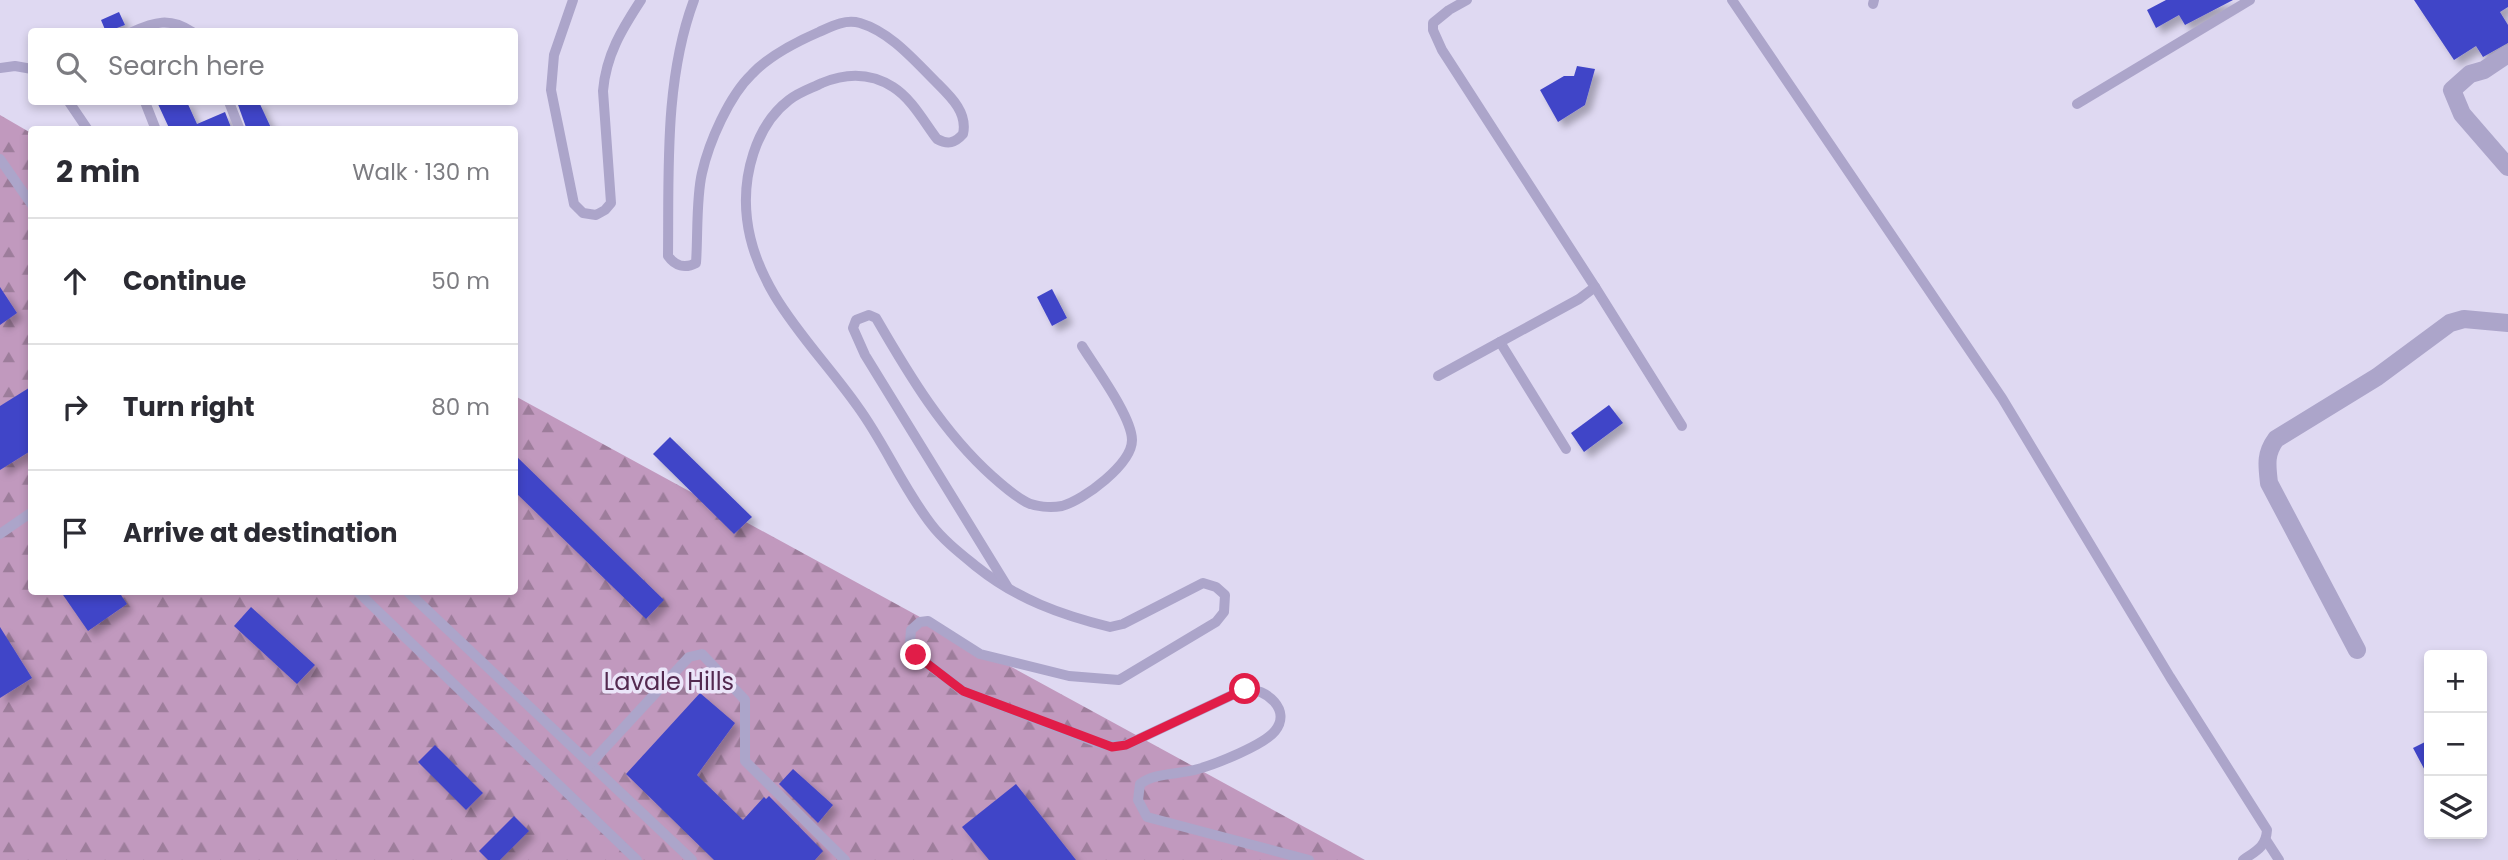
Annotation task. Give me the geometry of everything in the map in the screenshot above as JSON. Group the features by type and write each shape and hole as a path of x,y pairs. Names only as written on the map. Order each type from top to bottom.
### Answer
{"street":[{"path":"2508,54 2484,70 2470,74 2452,90 2462,114 2508,167"},
{"path":"2357,650 2269,482 2266,461 2269,449 2276,439 2377,376 2450,323 2464,319 2508,323"}],"lane":[{"path":"573,0 554,55 551,90 575,204 583,213 596,215 611,203 604,73 608,57 621,31 641,0"},
{"path":"694,0 684,31 671,116 667,256 673,263 681,266 696,263 701,176 708,150 740,89 752,74 768,60 802,39 847,22 858,23 880,32 943,90 964,116 964,134 952,143 937,139 908,99 892,86 865,76 841,77 804,92 782,106 761,133 754,152 746,196 747,219 760,268 786,315 859,407 931,524 977,567 1008,589 1037,605 1110,627 1123,624 1203,583 1209,583 1225,595 1226,604 1221,618 1119,680 1069,676 980,654 928,621 920,622 911,630 910,642 916,655 963,691 1112,747 1126,745 1245,689 1264,692 1276,704 1281,715 1274,733 1242,752 1197,770 1147,779 1140,784 1138,800 1147,817 1309,860"},
{"path":"1467,0 1433,23 1433,30 1442,50 1682,426"},
{"path":"1732,0 2001,398 2169,677 2267,830 2263,846 2244,860"},
{"path":"2077,104 2250,0"},
{"path":"141,28 155,22 185,28"},
{"path":"0,68 15,66 28,68"},
{"path":"71,105 85,126"},
{"path":"146,105 154,126"},
{"path":"230,105 238,126"},
{"path":"0,159 28,199"},
{"path":"1438,376 1579,299 1595,286"},
{"path":"1008,589 865,355 853,328 856,320 870,314 876,318 929,404 965,452 1027,503 1047,507 1064,505 1090,490 1119,468 1130,452 1132,441 1124,415 1082,346"},
{"path":"1500,342 1566,449"},
{"path":"0,534 28,515"},
{"path":"361,595 637,860"},
{"path":"411,595 692,860"},
{"path":"590,764 690,657 702,654 745,700 746,761 845,860"},
{"path":"2266,840 2278,860"}],"green space":[{"name":"Lavale Hills","path":"0,115 28,131 28,595 518,595 518,398 1365,860 0,860"}],"building":[{"path":"2166,0 2233,0 2185,25 2179,15 2156,28 2147,10"},
{"path":"2414,0 2508,0 2508,7 2500,12 2508,25 2508,43 2483,57 2476,46 2454,60"},
{"path":"119,12 125,25 104,28 101,20"},
{"path":"1577,66 1595,69 1585,105 1558,122 1540,90 1564,76 1574,76"},
{"path":"158,105 188,105 197,124 225,112 230,126 168,126"},
{"path":"238,105 260,105 270,126 246,126"},
{"path":"0,287 17,313 0,325"},
{"path":"1052,289 1067,318 1052,326 1037,297"},
{"path":"28,388 28,452 0,470 0,406"},
{"path":"1609,405 1623,423 1584,452 1571,433"},
{"path":"670,437 752,517 734,534 653,454"},
{"path":"518,458 664,600 646,619 518,495"},
{"path":"63,595 121,595 127,604 88,631"},
{"path":"251,607 315,665 297,684 234,626"},
{"path":"0,627 32,678 0,698"},
{"path":"700,693 735,723 697,775 743,820 764,797 766,799 769,796 823,851 815,860 714,860 626,774"},
{"path":"2424,742 2424,769 2413,748"},
{"path":"435,745 483,793 466,810 418,762"},
{"path":"793,769 833,805 818,823 779,784"},
{"path":"1016,784 1076,860 989,860 962,827"},
{"path":"514,816 529,831 500,860 488,860 479,851"}],"route":[{"path":"916,655 963,691 1112,747 1126,745 1245,689"}]}
